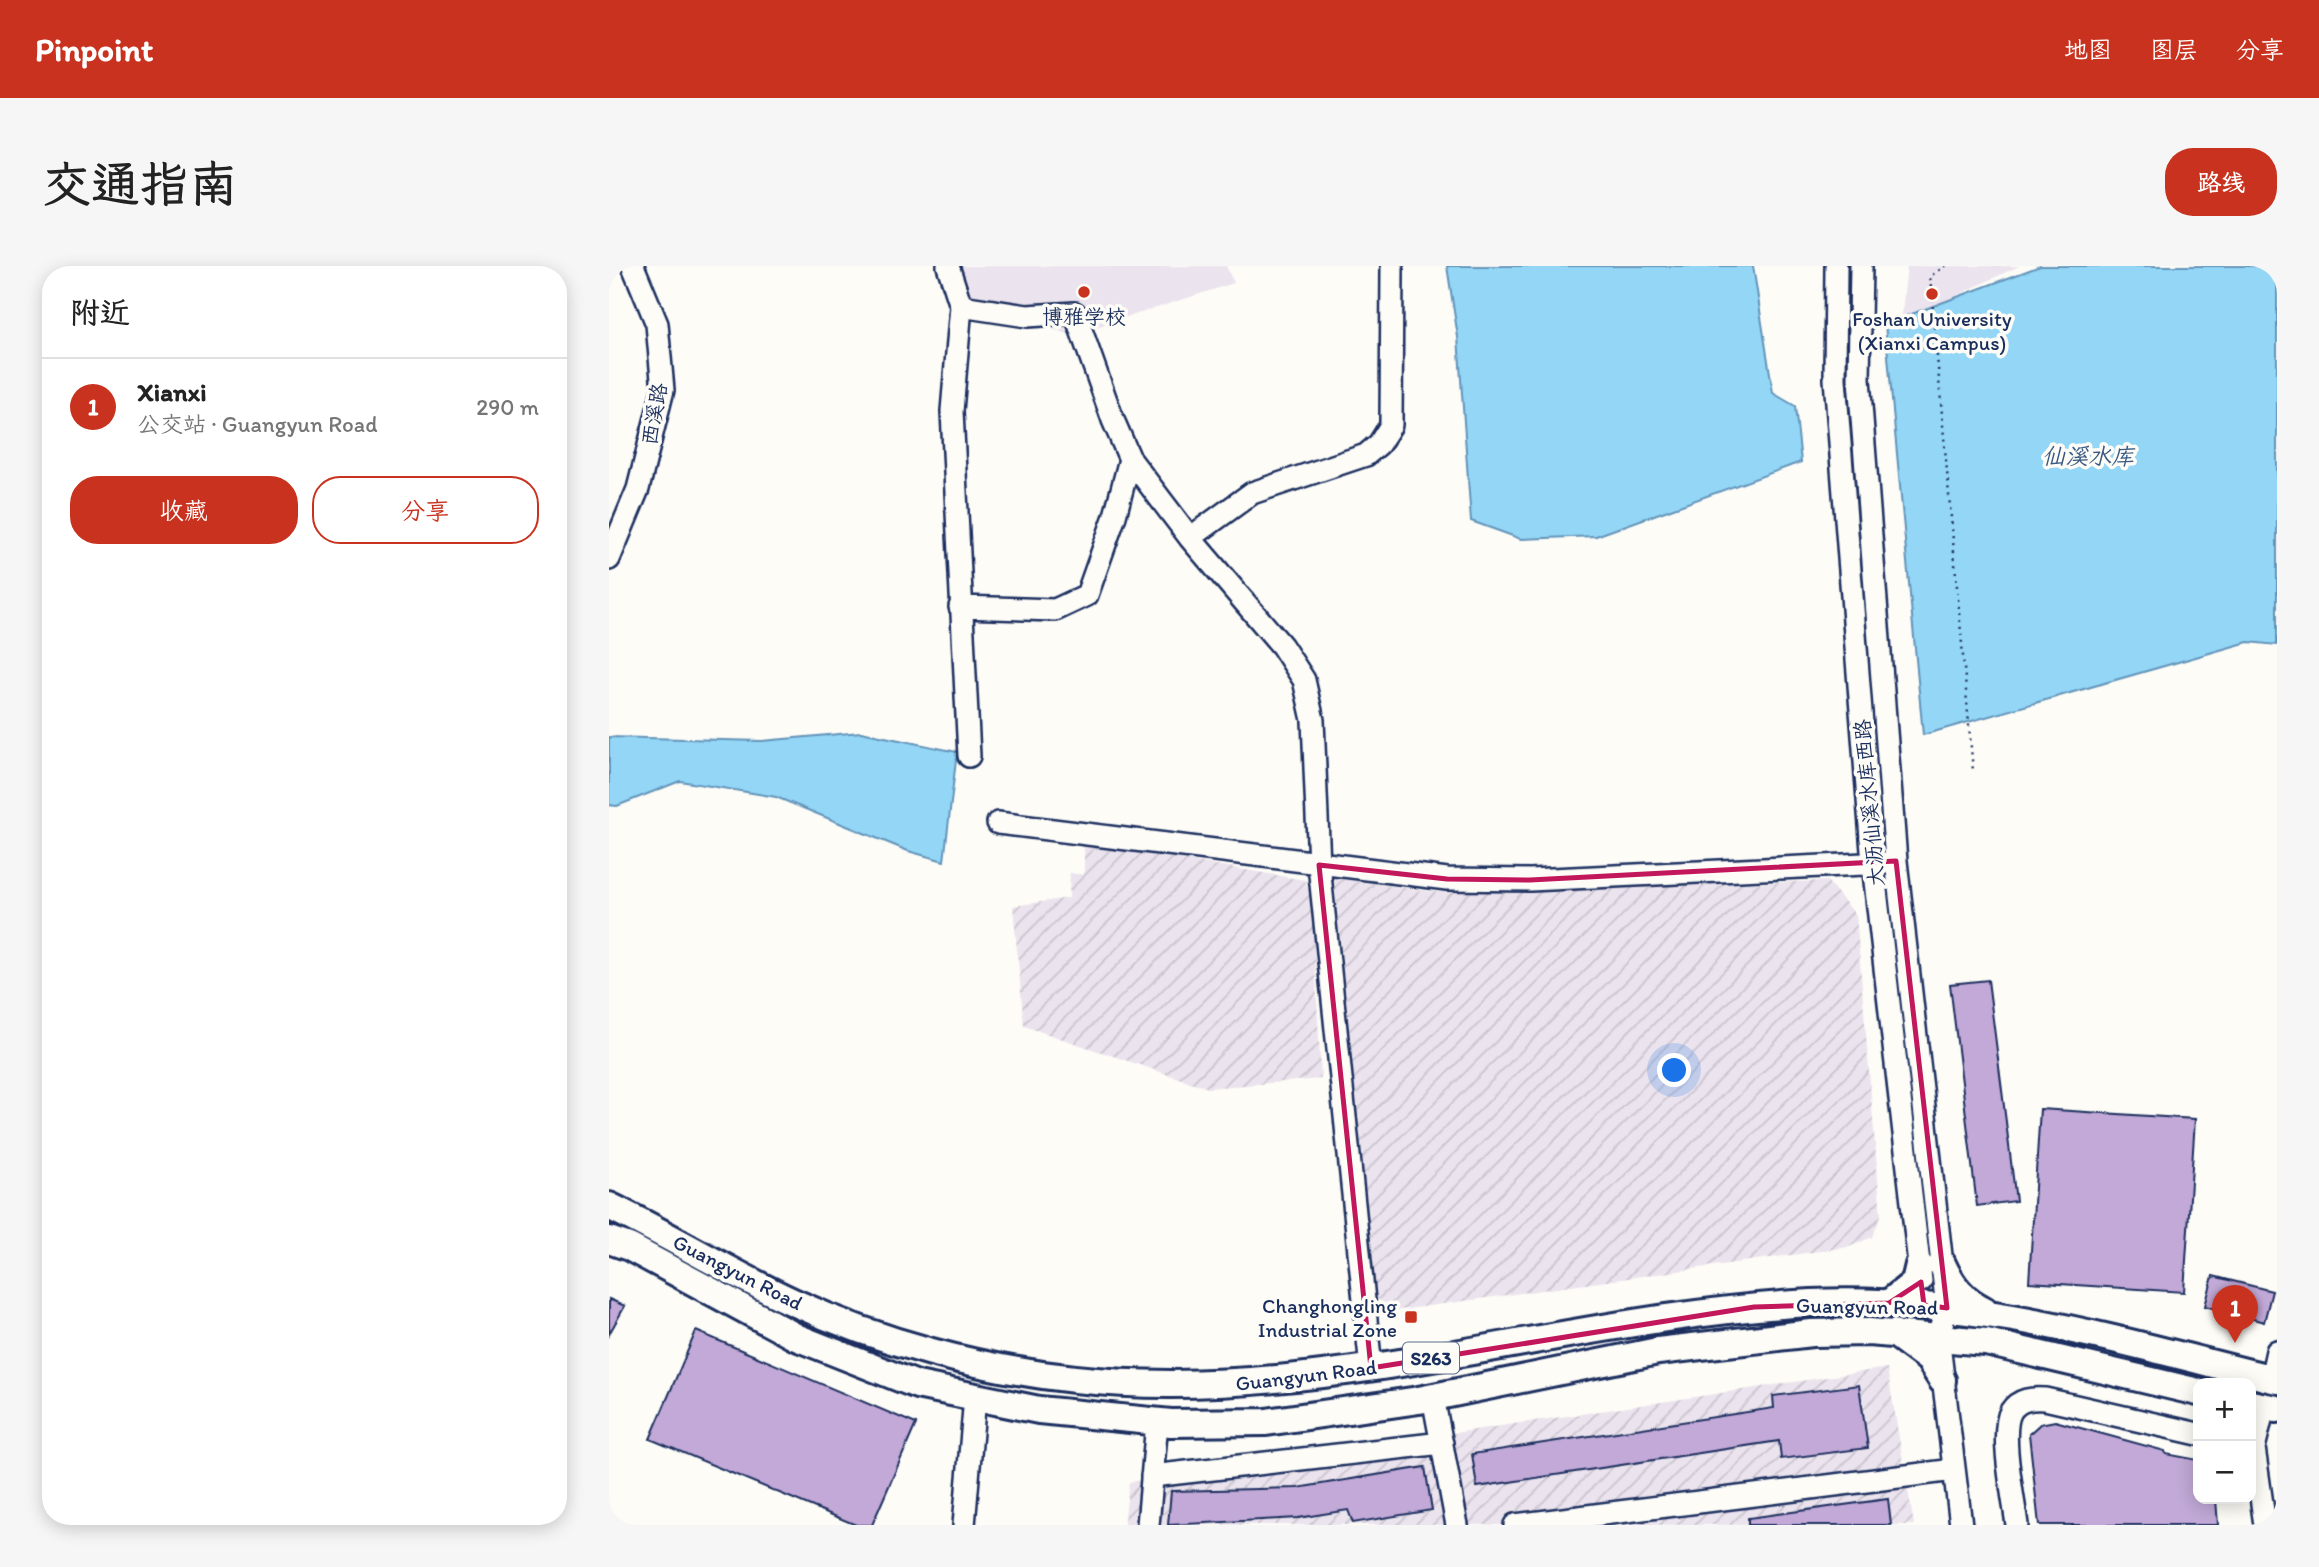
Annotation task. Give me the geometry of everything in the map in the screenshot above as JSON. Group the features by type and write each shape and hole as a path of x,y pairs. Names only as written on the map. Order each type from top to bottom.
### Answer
{"main road":[{"name":"Guangyun Road","path":"609,1206 793,1302 877,1335 968,1360 1073,1379 1204,1386 1311,1378 1754,1307 1813,1303 1889,1303 1989,1312 2274,1379"},
{"name":"Guangyun Road","path":"609,1240 629,1247 796,1337 917,1385 1039,1410 1157,1422 1266,1422 1433,1397 1658,1352 1812,1333 1895,1333 1986,1342 2193,1393"},
{"path":"1889,1303 1915,1282 1930,1265 1969,1302 1989,1312"},
{"path":"1895,1333 1929,1359 1943,1380"},
{"path":"1943,1380 1949,1364 1962,1351 1986,1342"}],"street":[{"name":"西溪路","path":"609,559 638,489 663,390 657,324 633,266"},
{"path":"948,266 961,306 952,411 969,756"},
{"path":"1190,538 1252,493 1366,455 1379,444 1391,425 1391,266"},
{"name":"大沥仙溪水库西路","path":"1836,266 1835,379 1873,864 1930,1265"},
{"path":"1861,266 1859,379 1896,861 1930,1265 1961,1525"},
{"path":"961,306 1027,316 1075,313 1113,420 1131,458 1190,538 1282,646 1304,680 1313,720 1319,865 1371,1368"},
{"path":"960,607 1055,610 1087,595 1115,516 1131,458"},
{"path":"999,823 1447,879 1530,880 1896,861"},
{"path":"2274,1379 2277,1351"},
{"path":"964,1525 975,1397"},
{"path":"1433,1397 1457,1525"},
{"path":"2017,1525 2007,1428 2011,1412 2019,1403 2031,1398 2045,1399 2193,1433"},
{"path":"1147,1525 1157,1422"},
{"path":"2260,1426 2265,1525"},
{"path":"1152,1476 1442,1443"},
{"path":"1515,1525 1954,1470"}],"path":[{"path":"1946,266 1930,276 1973,771"}],"highlighted area":[{"path":"1896,861 1947,1308 1924,1305 1921,1282 1889,1303 1754,1307 1371,1368 1319,865 1447,879 1530,880"}],"shaded area":[{"name":"博雅学校","path":"954,266 1226,266 1234,283 1071,335 965,301"},
{"name":"Foshan University (Xianxi Campus)","path":"1907,266 2019,266 1901,322"},
{"path":"1084,843 1305,880 1312,901 1321,1079 1208,1088 1024,1026 1013,906 1069,898 1070,873 1084,875"},
{"path":"1334,878 1435,892 1827,881 1856,915 1881,1216 1872,1237 1849,1247 1393,1311 1376,1298"},
{"path":"1887,1368 1914,1525 1124,1525 1129,1482"}],"water":[{"path":"1447,266 1753,266 1773,393 1795,406 1801,462 1596,536 1521,539 1471,521 1458,337"},
{"name":"仙溪水库","path":"2040,266 2277,266 2277,645 2248,642 1923,735 1885,324"},
{"path":"861,732 957,752 944,861 908,851 776,797 680,781 617,806 609,805 609,737 762,741"}],"building":[{"path":"1988,980 2016,1201 1977,1206 1950,984"},
{"path":"2040,1109 2195,1119 2184,1292 2029,1282"},
{"path":"2213,1276 2272,1291 2264,1322 2205,1306"},
{"path":"609,1299 625,1306 609,1334"},
{"path":"696,1331 916,1424 872,1525 856,1525 650,1439"},
{"path":"1859,1385 1868,1448 1781,1459 1779,1441 1477,1487 1472,1454 1774,1408 1773,1396"},
{"path":"2055,1421 2165,1451 2166,1454 2193,1459 2193,1504 2216,1504 2218,1525 2039,1525 2029,1434 2040,1424"},
{"path":"1425,1467 1432,1510 1353,1523 1348,1510 1298,1518 1168,1525 1171,1491 1297,1488"},
{"path":"1888,1499 1891,1525 1748,1525 1748,1518"}],"place":[{"name":"博雅学校","path":"1084,292"},
{"name":"Foshan University (Xianxi Campus)","path":"1932,294"},
{"name":"Changhongling Industrial Zone","path":"1411,1317"},
{"name":"Xianxi","path":"2235,1343"}]}
